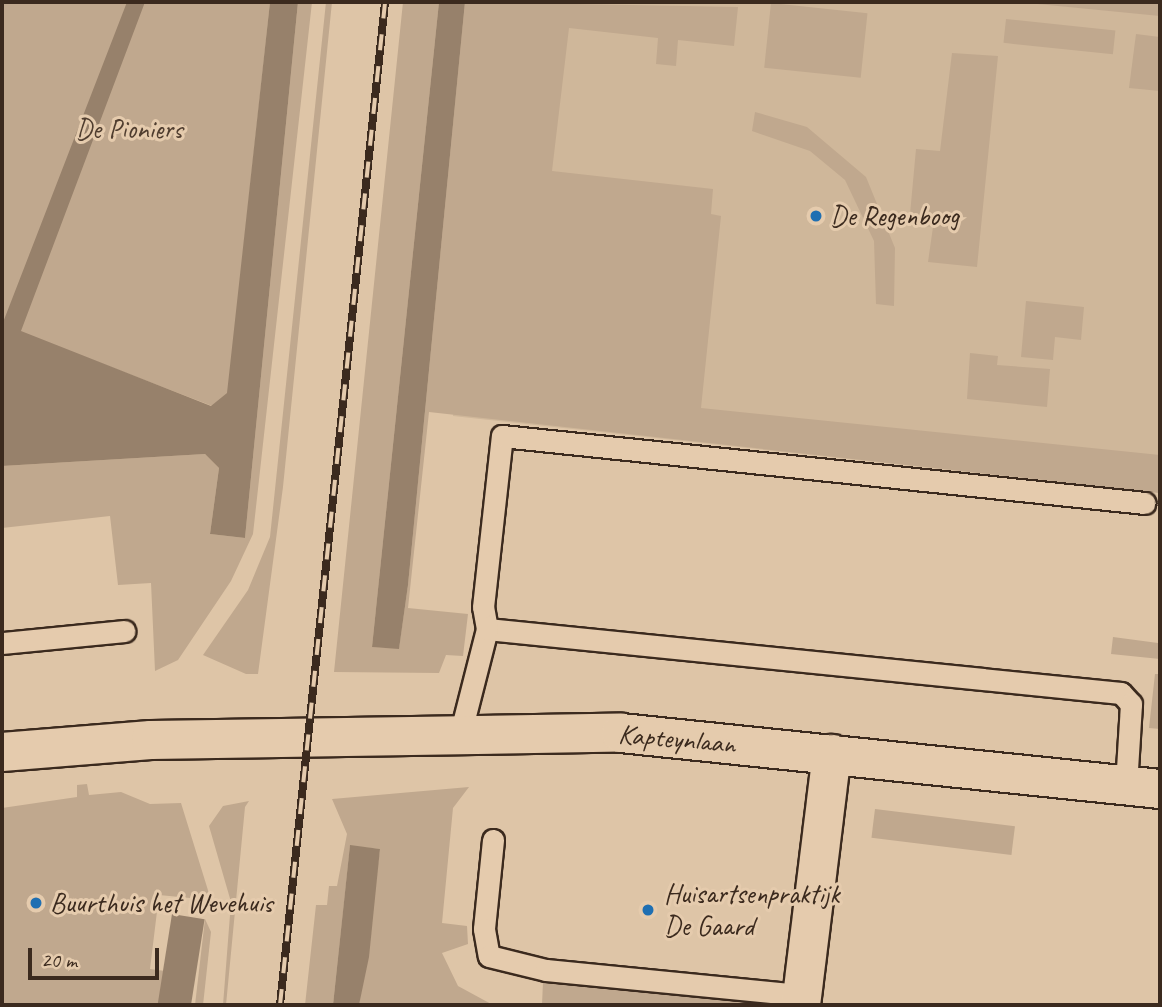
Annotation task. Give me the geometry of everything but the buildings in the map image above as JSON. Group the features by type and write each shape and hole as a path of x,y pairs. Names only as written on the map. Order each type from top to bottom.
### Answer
{"street":[{"name":"Kapteynlaan","path":"2,752 191,740 621,733 1143,787"},
{"path":"801,1000 832,754"}],"lane":[{"path":"460,735 487,629 483,607 502,436 1145,503"},
{"path":"487,629 1121,693 1131,704 1143,787"},
{"path":"2,643 124,631"},
{"path":"492,840 484,929 489,956 546,970 801,1000"}],"shaded area":[{"path":"127,2 145,2 21,331 211,406 227,393 270,2 298,2 245,538 210,534 219,468 205,454 2,466 2,325"},
{"path":"439,2 465,2 408,585 399,649 372,647"},
{"name":"De Regenboog","path":"493,2 1020,2 1160,15 1160,493 453,416"},
{"path":"350,845 380,849 369,957 359,1005 333,1005"},
{"path":"172,914 205,919 191,1005 158,1005"}],"green space":[{"name":"De Pioniers","path":"2,2 270,2 228,393 212,406 2,325"},
{"path":"298,2 312,2 253,534 231,581 178,660 155,671 151,583 118,585 110,516 2,528 2,466 205,454 219,468 210,534 245,538"},
{"path":"326,2 332,2 283,487 258,674 246,674 203,655 248,590 270,537"},
{"path":"403,2 439,2 372,647 399,648 408,585 465,2 738,7 734,46 678,40 676,66 656,64 658,38 569,28 552,171 713,189 711,214 721,216 701,408 1160,455 1160,493 429,412 408,608 468,614 463,656 446,655 439,673 334,672"},
{"path":"1017,2 1160,2 1160,16"},
{"path":"771,3 867,13 861,78 764,68"},
{"path":"1006,19 1115,30 1113,54 1003,43"},
{"path":"1136,34 1160,37 1160,91 1129,88"},
{"path":"952,53 998,56 977,267 928,262 933,227 909,225 916,149 940,151"},
{"path":"755,112 807,127 866,177 895,248 894,306 876,304 874,241 845,180 810,151 752,131"},
{"path":"1026,301 1084,307 1081,340 1055,337 1053,360 1021,357"},
{"path":"970,353 998,356 997,365 1050,369 1047,407 967,399"},
{"path":"1160,626 1160,659 1111,654 1113,637 1158,643"},
{"path":"1155,674 1160,674 1160,729 1149,728"},
{"path":"87,784 89,795 121,792 150,804 181,803 211,900 159,895 150,969 165,971 162,1005 2,1005 2,808 77,797 77,785"},
{"path":"469,787 453,808 442,923 467,926 468,944 442,953 458,986 493,1005 359,1005 380,849 350,846 333,1005 305,1005 316,905 327,905 329,886 337,886 347,834 332,799"},
{"path":"249,801 245,807 226,1005 223,1005 231,902 209,826 223,806"},
{"path":"875,809 1015,826 1011,855 871,838"},
{"path":"205,919 211,932 203,1005 195,1005"},
{"path":"543,982 754,1003 542,1005"}],"railway":[{"path":"280,1005 385,2"}],"place":[{"name":"De Regenboog","path":"816,216"},
{"name":"Buurthuis het Wevehuis","path":"36,903"},
{"name":"Huisartsenpraktijk De Gaard","path":"648,910"}]}
